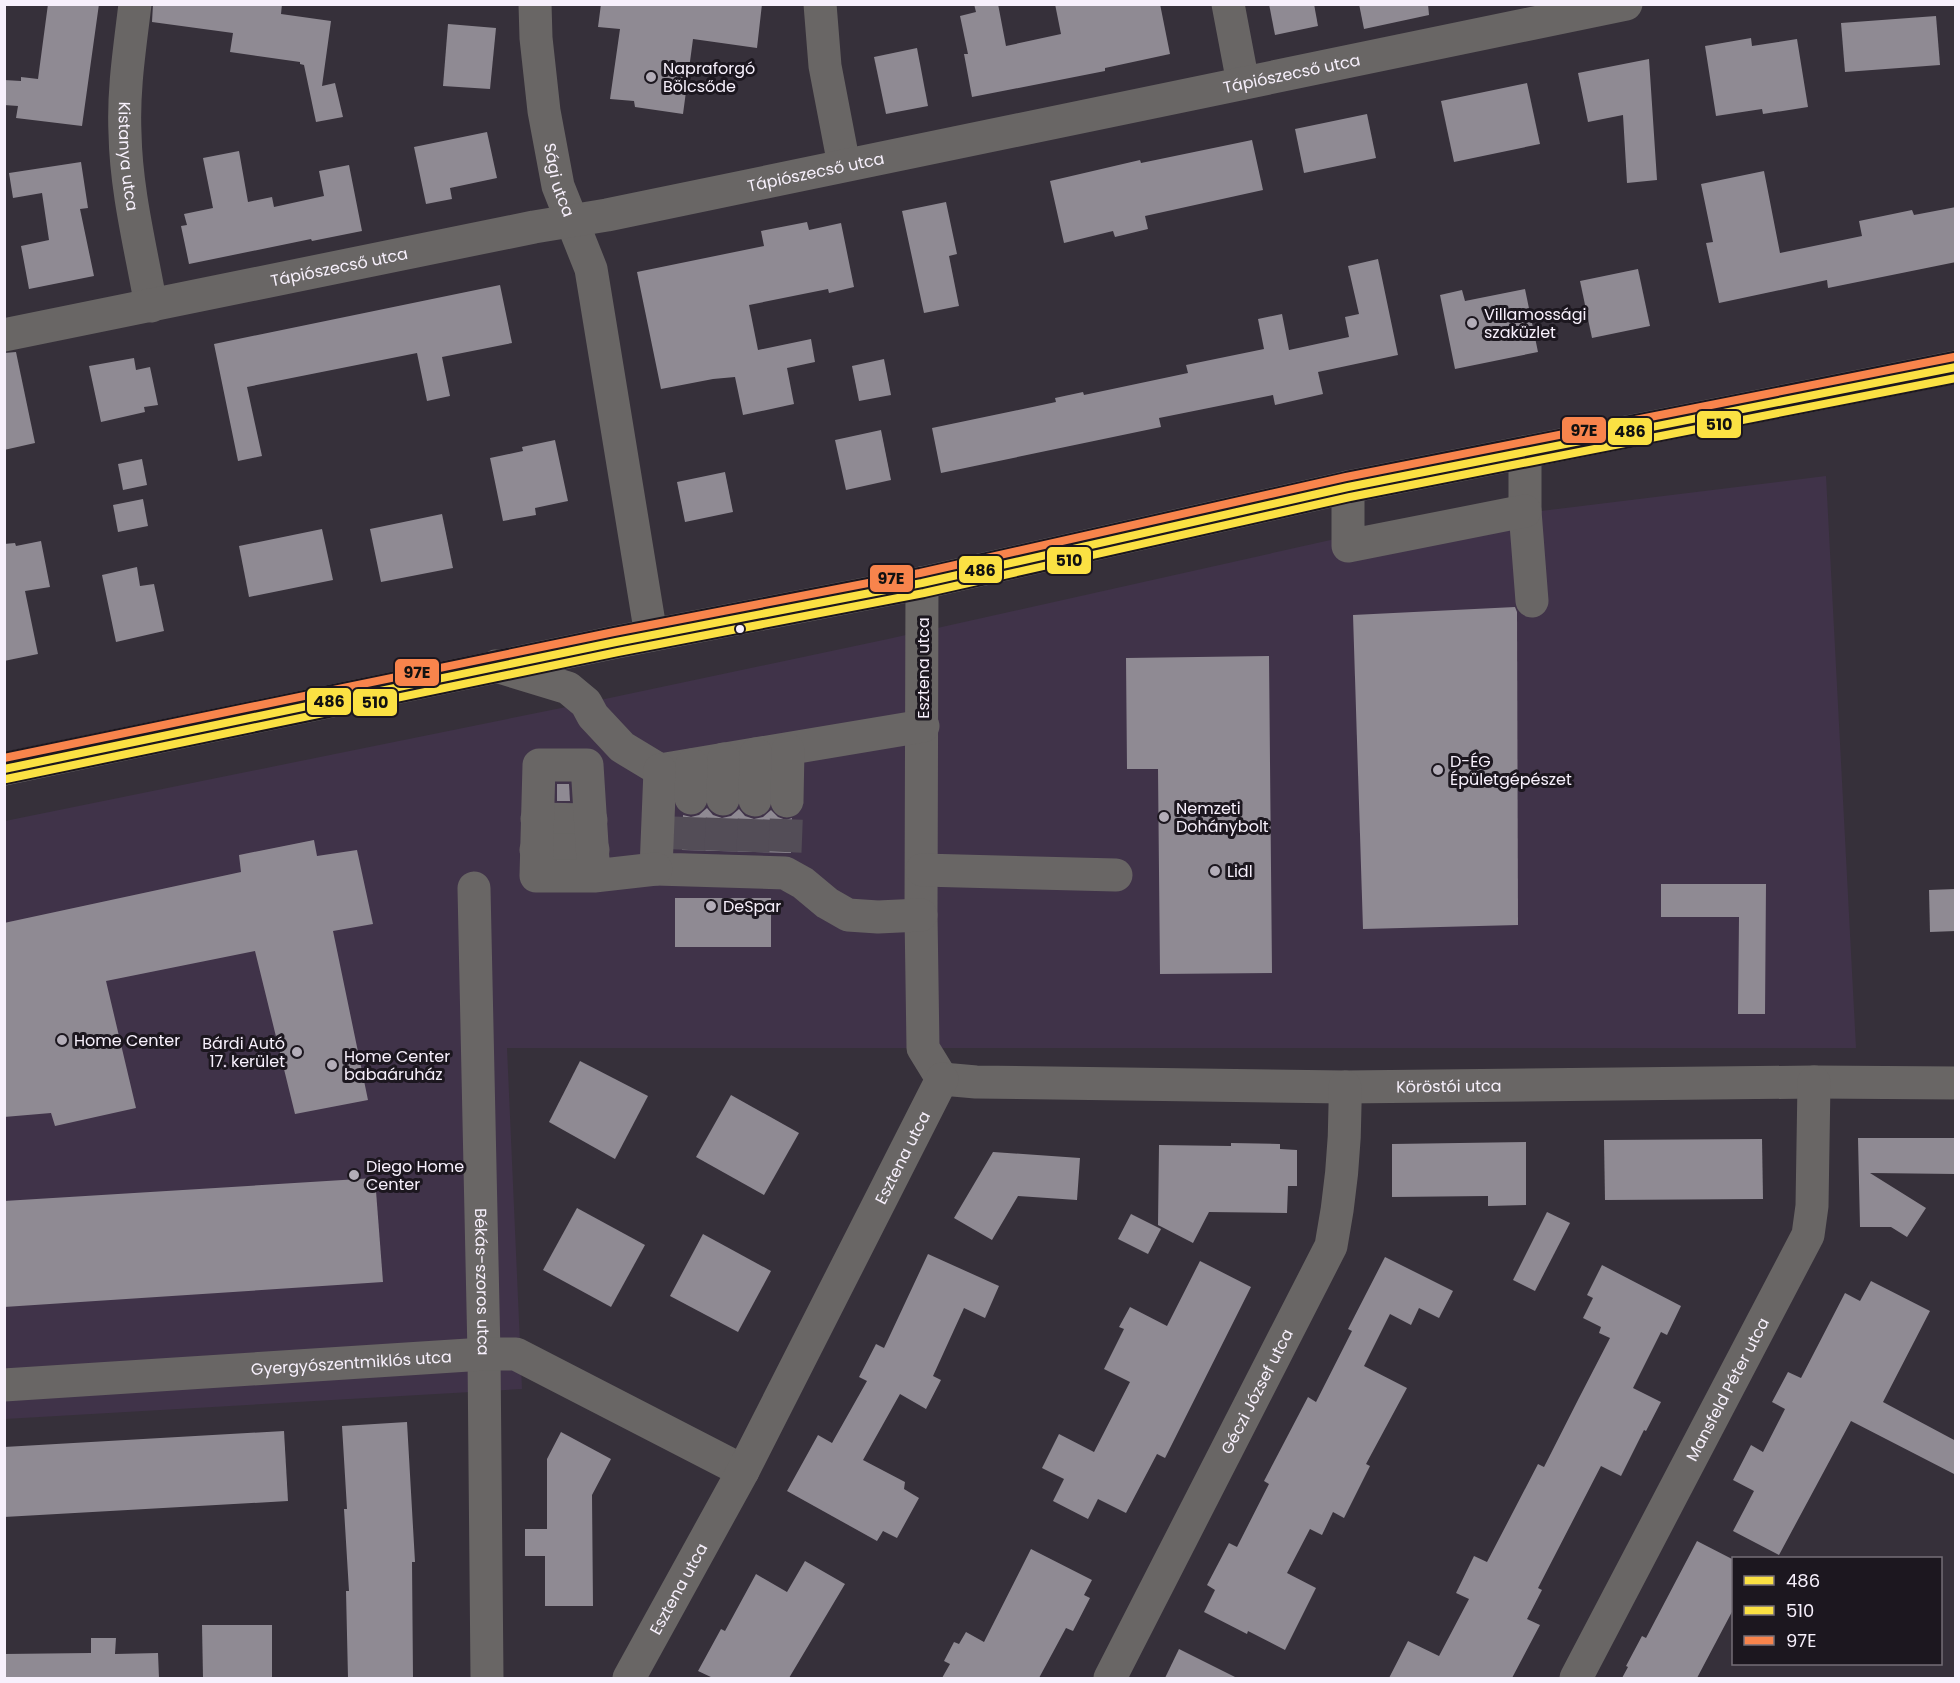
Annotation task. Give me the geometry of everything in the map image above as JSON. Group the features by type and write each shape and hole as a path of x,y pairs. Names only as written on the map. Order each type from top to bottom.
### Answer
{"main road":[{"path":"4,769 496,666 922,583 1348,486 1956,367"}],"street":[{"name":"Kistanya utca","path":"135,4 125,80 124,134 129,182 150,306"},
{"name":"Sági utca","path":"535,4 536,38 544,111 558,186 591,269 651,635"},
{"path":"820,4 825,66 844,165"},
{"path":"1228,4 1243,83"},
{"name":"Tápiószecső utca","path":"4,335 571,220 607,215 1626,4"},
{"path":"1525,452 1532,601"},
{"path":"1348,486 1348,546 1526,511"},
{"name":"Esztena utca","path":"629,1678 743,1471 942,1079 923,1048 922,583"},
{"path":"496,666 568,688 586,703 593,716 622,747 660,770 923,726"},
{"path":"755,800 788,750"},
{"path":"755,800 756,754"},
{"path":"724,759 755,800"},
{"path":"539,765 587,765 592,834 536,876 539,765"},
{"path":"691,798 692,765"},
{"path":"656,869 660,770"},
{"path":"537,819 592,834 656,869 737,862 803,883 827,903 848,915 878,917 921,915"},
{"path":"922,870 1116,874"},
{"name":"Békás-szoros utca","path":"474,888 484,1354 487,1678"},
{"name":"Köröstói utca","path":"942,1079 976,1082 1345,1086 1956,1083"},
{"name":"Mansfeld Péter utca","path":"1575,1678 1808,1235 1812,1206 1814,1082"},
{"name":"Géczi József utca","path":"1110,1678 1331,1246 1338,1208 1346,1115 1345,1086"},
{"name":"Gyergyószentmiklós utca","path":"4,1385 484,1354 516,1354 743,1471"}],"shaded area":[{"path":"1826,476 1856,1048 507,1048 522,1389 5,1419 5,821 888,639 1362,533"}],"building":[{"path":"48,4 99,4 82,126 16,118 18,106 4,105 4,80 21,81 21,77 38,79"},
{"path":"153,4 282,4 281,14 331,21 322,86 335,83 343,117 316,122 304,65 300,62 230,52 233,33 152,22"},
{"name":"Napraforgó Bölcsőde","path":"601,4 762,4 757,48 693,39 683,114 635,107 634,101 610,99 620,29 598,27"},
{"path":"974,4 998,4 1006,46 1061,34 1055,4 1160,4 1170,54 1105,68 1105,71 972,97 964,54 968,54 960,16 976,12"},
{"path":"1269,4 1314,4 1318,26 1275,35"},
{"path":"1359,4 1428,4 1429,15 1364,29"},
{"path":"1936,16 1940,65 1845,72 1841,23"},
{"path":"448,24 496,28 490,89 443,86"},
{"path":"1751,38 1752,46 1797,39 1808,107 1763,114 1762,109 1716,116 1705,46"},
{"path":"917,48 928,106 886,114 874,57"},
{"path":"1649,59 1657,180 1627,183 1623,115 1588,122 1578,73"},
{"path":"1527,83 1540,144 1454,162 1441,101"},
{"path":"1367,114 1376,158 1304,173 1295,129"},
{"path":"487,132 497,178 450,188 452,199 426,204 414,147"},
{"path":"1252,140 1263,190 1145,216 1148,229 1115,237 1113,231 1064,243 1050,181 1140,160 1141,163"},
{"path":"239,151 248,202 272,197 274,207 324,196 319,171 349,165 362,231 189,264 181,226 187,225 184,214 213,208 203,158"},
{"path":"81,162 88,208 80,209 94,276 29,289 21,246 49,240 42,193 13,198 9,173"},
{"path":"1764,171 1780,253 1862,236 1859,221 1912,210 1914,215 1956,207 1956,262 1828,288 1827,280 1719,303 1706,243 1713,242 1701,184"},
{"path":"946,202 957,254 949,256 959,306 924,313 902,211"},
{"path":"807,222 809,230 841,223 854,287 829,293 828,289 749,305 758,350 811,339 815,362 787,368 794,404 743,415 735,377 661,389 637,272 764,246 761,231"},
{"path":"1378,259 1398,355 1318,372 1323,394 1275,405 1273,395 1159,418 1161,427 941,473 932,428 1056,402 1055,398 1083,392 1084,395 1188,373 1186,365 1264,349 1258,319 1282,314 1289,350 1349,337 1345,317 1359,314 1348,266"},
{"path":"1638,269 1650,326 1592,338 1580,281"},
{"path":"500,285 512,343 442,357 450,396 427,401 417,353 247,387 262,456 238,461 214,344"},
{"path":"1525,289 1538,352 1455,369 1440,295 1462,290 1465,301"},
{"path":"16,352 35,443 4,450 4,353"},
{"path":"134,358 136,370 150,367 158,405 144,407 145,412 101,422 89,366"},
{"path":"884,359 891,395 859,401 852,366"},
{"path":"881,430 891,480 846,490 835,440"},
{"path":"555,440 568,501 535,508 536,515 503,521 490,458 523,451 522,447"},
{"path":"142,459 147,485 123,490 118,464"},
{"path":"725,472 733,512 685,522 677,482"},
{"path":"143,499 148,526 118,532 113,505"},
{"path":"442,514 453,568 381,582 370,529"},
{"path":"322,529 333,580 249,597 239,546"},
{"path":"41,541 50,587 25,591 38,654 4,661 4,544 15,543 16,546"},
{"path":"137,567 140,586 154,584 164,631 116,642 102,575"},
{"name":"D-ÉG Épületgépészet","path":"1515,607 1517,612 1518,925 1363,929 1353,615"},
{"name":"Lidl","path":"1269,656 1272,973 1160,974 1158,769 1127,769 1126,658"},
{"path":"557,784 569,784 570,801 557,801"},
{"path":"707,808 713,815 722,818 731,816 739,809 745,816 754,819 763,817 771,810 778,817 786,820 792,818 791,853 682,850 683,815 691,817 699,815"},
{"name":"Home Center","path":"314,840 317,856 357,850 373,924 333,931 368,1100 295,1114 255,951 106,981 136,1108 55,1126 51,1113 4,1117 4,923 241,872 239,855"},
{"path":"1661,884 1766,884 1765,1014 1738,1014 1739,917 1661,917"},
{"path":"1956,889 1956,931 1930,932 1929,890"},
{"path":"675,898 771,898 771,947 675,947"},
{"path":"580,1061 648,1096 615,1159 549,1122"},
{"path":"731,1095 799,1133 764,1195 696,1157"},
{"path":"1858,1138 1956,1138 1956,1174 1870,1173 1926,1208 1907,1237 1891,1227 1860,1227"},
{"path":"1762,1139 1763,1199 1605,1200 1604,1140"},
{"path":"1526,1142 1526,1205 1488,1206 1488,1196 1392,1197 1392,1144"},
{"path":"1231,1143 1280,1144 1280,1149 1297,1150 1297,1186 1288,1186 1287,1213 1209,1212 1193,1243 1158,1225 1159,1145 1231,1146"},
{"path":"993,1152 1080,1158 1077,1200 1018,1196 992,1240 954,1218"},
{"path":"375,1178 383,1282 4,1307 4,1201"},
{"path":"577,1208 645,1245 611,1307 543,1270"},
{"path":"1547,1212 1570,1223 1535,1291 1513,1280"},
{"path":"1131,1214 1161,1229 1148,1254 1118,1239"},
{"path":"703,1234 771,1271 738,1332 670,1296"},
{"path":"928,1254 999,1286 985,1318 964,1308 933,1376 941,1380 926,1409 900,1394 863,1460 905,1482 904,1489 919,1498 897,1538 883,1531 877,1541 787,1491 818,1435 832,1443 867,1381 859,1377 876,1344 884,1348"},
{"path":"1385,1257 1453,1291 1439,1318 1419,1308 1411,1325 1390,1314 1364,1366 1407,1388 1366,1464 1370,1466 1344,1518 1333,1512 1322,1535 1310,1529 1287,1573 1316,1588 1285,1650 1204,1612 1215,1590 1207,1585 1229,1543 1237,1547 1269,1484 1264,1481 1308,1397 1316,1402 1352,1331 1348,1329"},
{"path":"1200,1261 1251,1287 1165,1458 1157,1454 1126,1513 1098,1499 1088,1519 1053,1501 1064,1479 1042,1468 1059,1434 1094,1452 1130,1382 1104,1369 1124,1329 1119,1327 1130,1307 1167,1326"},
{"path":"1602,1265 1681,1306 1667,1335 1661,1332 1633,1388 1661,1402 1621,1476 1601,1466 1538,1588 1542,1590 1527,1619 1540,1625 1512,1678 1389,1678 1408,1641 1439,1656 1469,1599 1456,1593 1474,1556 1487,1562 1538,1464 1544,1467 1610,1338 1599,1333 1601,1327 1583,1318 1593,1298 1587,1295"},
{"path":"1871,1281 1930,1311 1883,1402 1956,1441 1956,1475 1851,1421 1779,1555 1733,1531 1754,1491 1733,1480 1751,1445 1763,1452 1785,1409 1772,1402 1788,1372 1801,1378 1845,1293 1860,1301"},
{"path":"407,1422 415,1562 412,1562 413,1678 348,1678 346,1591 349,1591 342,1426"},
{"path":"284,1431 288,1501 4,1517 4,1447"},
{"path":"561,1432 611,1459 592,1495 593,1606 545,1606 545,1556 525,1556 525,1529 547,1529 547,1459"},
{"path":"1697,1541 1732,1559 1732,1612 1697,1678 1622,1678 1642,1636 1646,1638"},
{"path":"1031,1549 1092,1580 1084,1595 1090,1598 1073,1631 1066,1628 1039,1678 942,1678 950,1664 944,1661 954,1642 959,1644 966,1632 984,1642"},
{"path":"805,1561 845,1584 789,1678 713,1678 698,1671 721,1629 725,1631 756,1574 787,1592"},
{"path":"202,1625 272,1625 272,1678 203,1678"},
{"path":"91,1638 116,1638 115,1654 158,1653 159,1678 4,1678 4,1654 91,1653"},
{"path":"1179,1649 1237,1678 1165,1678"}],"tunnel":[{"path":"689,850 691,798"},
{"path":"721,851 723,799"},
{"path":"753,852 755,800"},
{"path":"785,852 787,801"}],"transit line":[{"name":"97E","path":"4,758 614,632 920,573 1346,477 1954,357"},
{"name":"486","path":"4,769 616,642 922,583 1348,487 1956,367"},
{"name":"510","path":"6,779 618,652 924,593 1350,497 1956,378"}],"place":[{"name":"Napraforgó Bölcsőde","path":"651,77"},
{"name":"Villamossági szaküzlet","path":"1472,323"},
{"name":"D-ÉG Épületgépészet","path":"1438,770"},
{"name":"Nemzeti Dohánybolt","path":"1164,817"},
{"name":"Lidl","path":"1215,871"},
{"name":"DeSpar","path":"711,906"},
{"name":"Home Center","path":"62,1040"},
{"name":"Bárdi Autó 17. kerület","path":"297,1052"},
{"name":"Home Center babaáruház","path":"332,1065"},
{"name":"Diego Home Center","path":"354,1175"}]}
